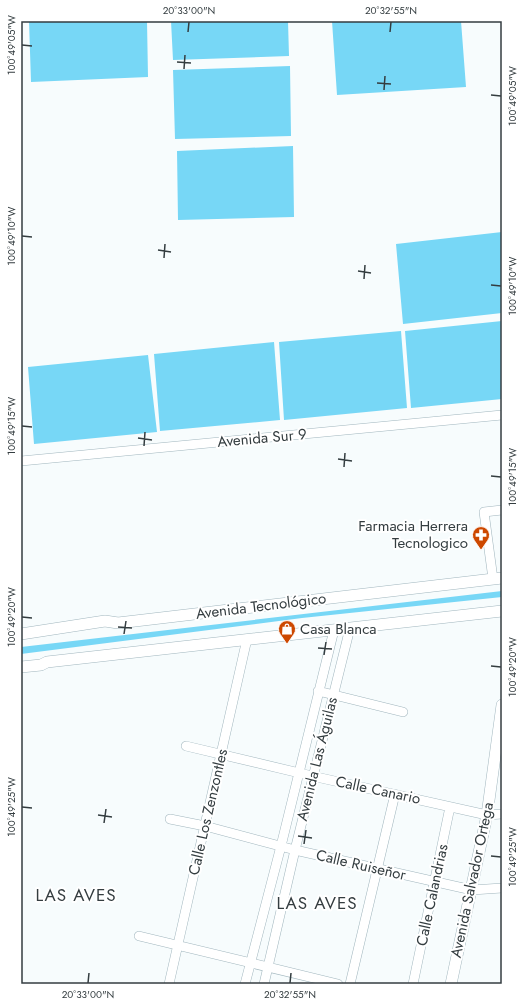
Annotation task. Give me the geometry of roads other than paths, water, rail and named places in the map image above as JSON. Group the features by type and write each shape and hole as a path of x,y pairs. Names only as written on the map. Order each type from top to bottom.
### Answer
{"main road":[{"name":"Avenida Tecnológico","path":"21,634 105,621 118,623 497,578"},
{"name":"Avenida Tecnológico","path":"21,666 41,665 47,662 502,611"},
{"path":"21,638 57,634 118,623"},
{"name":"Avenida Salvador Ortega","path":"451,984 487,815 502,705"}],"street":[{"name":"Avenida Sur 9","path":"21,461 502,415"},
{"path":"497,578 484,512 502,510"},
{"name":"Avenida Las Águilas","path":"264,984 312,776 350,628"},
{"name":"Avenida Las Águilas","path":"245,984 281,846 334,630"},
{"name":"Calle Los Zenzontles","path":"169,984 247,639"},
{"path":"318,691 402,712"},
{"name":"Calle Canario","path":"186,746 298,773 487,815 502,814"},
{"path":"350,984 395,794"},
{"name":"Calle Calandrias","path":"413,984 450,807"},
{"name":"Calle Ruiseñor","path":"170,819 205,826 295,850 472,890 502,888"},
{"path":"139,936 338,984"}],"place":[{"name":"Farmacia Herrera Tecnologico","path":"481,550"},
{"name":"Casa Blanca","path":"287,644"}],"district":[{"name":"LAS AVES","path":"76,895"},
{"name":"LAS AVES","path":"317,903"}]}
